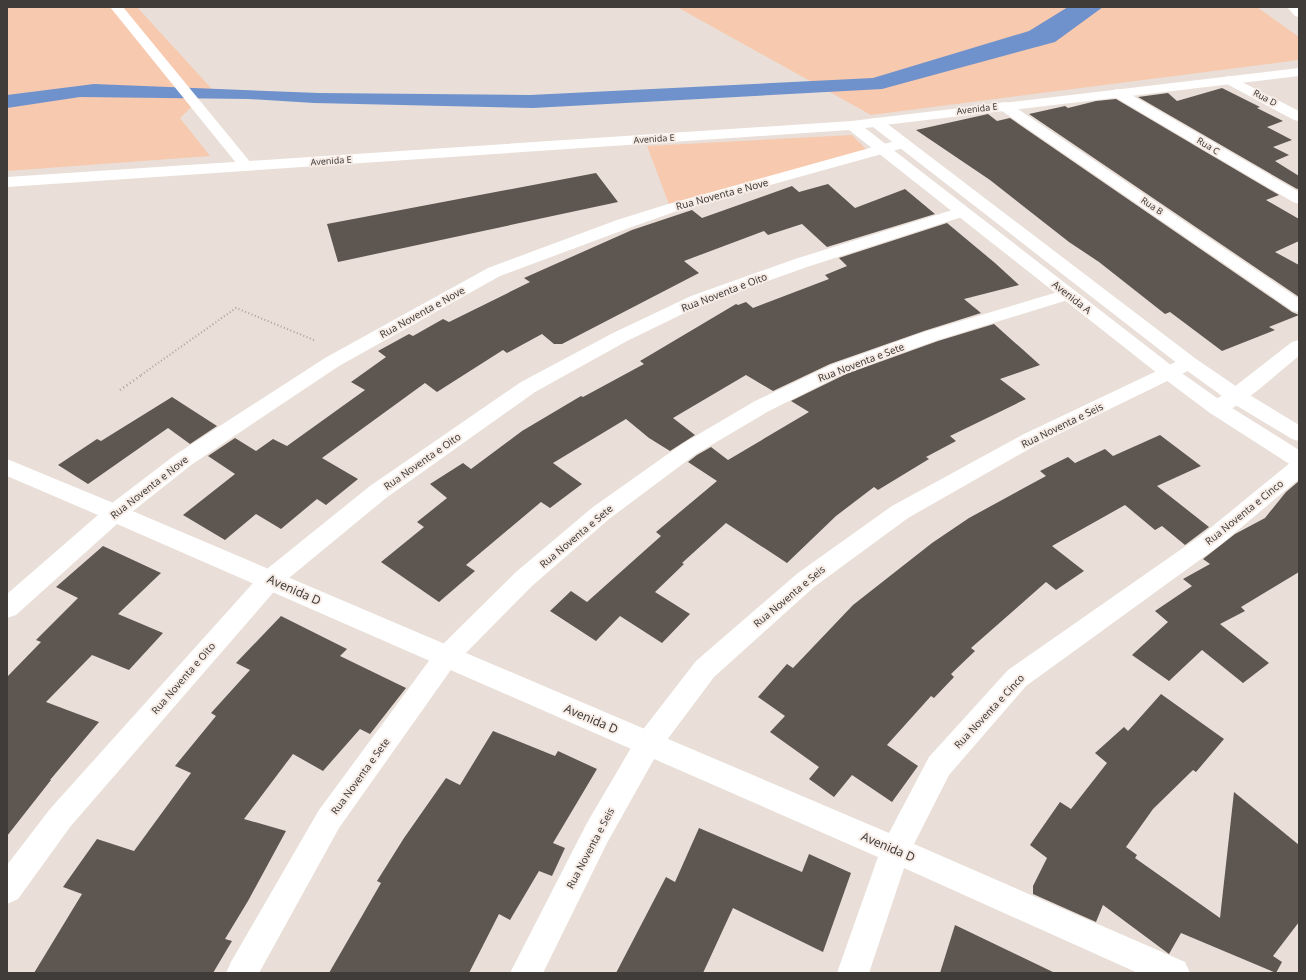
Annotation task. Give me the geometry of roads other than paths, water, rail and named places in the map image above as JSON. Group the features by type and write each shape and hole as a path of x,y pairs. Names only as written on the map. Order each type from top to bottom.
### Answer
{"street":[{"path":"116,7 246,166"},
{"path":"1293,7 1299,13"},
{"name":"Avenida E","path":"7,182 852,125 1118,92 1299,72"},
{"name":"Rua D","path":"1230,80 1299,117"},
{"name":"Rua C","path":"1118,92 1299,200"},
{"name":"Rua B","path":"1004,106 1299,307"},
{"name":"Avenida A","path":"876,122 1179,368 1217,408 1299,460"},
{"name":"Avenida A","path":"852,125 1068,294 1179,368 1236,396 1299,434"},
{"name":"Rua Noventa e Nove","path":"7,608 115,513 183,460 332,362 494,272 623,224 671,208 902,144"},
{"name":"Rua Noventa e Oito","path":"7,889 60,818 270,580 378,492 528,387 620,336 696,300 801,263 962,212"},
{"name":"Rua Noventa e Sete","path":"242,973 329,819 446,657 524,580 601,513 689,449 762,406 838,369 931,336 1068,294"},
{"path":"1217,408 1236,396 1299,346"},
{"name":"Rua Noventa e Seis","path":"526,973 597,833 648,744 705,669 806,580 900,512 1029,440 1179,368"},
{"name":"Avenida D","path":"7,467 895,850 1174,973"},
{"name":"Rua Noventa e Cinco","path":"853,973 895,850 939,766 1017,678 1211,540 1299,467"}],"water":[{"path":"1068,7 1103,7 1055,42 882,89 533,108 314,103 248,99 80,97 7,108 7,95 94,84 319,93 530,95 873,78 1029,31"}]}
